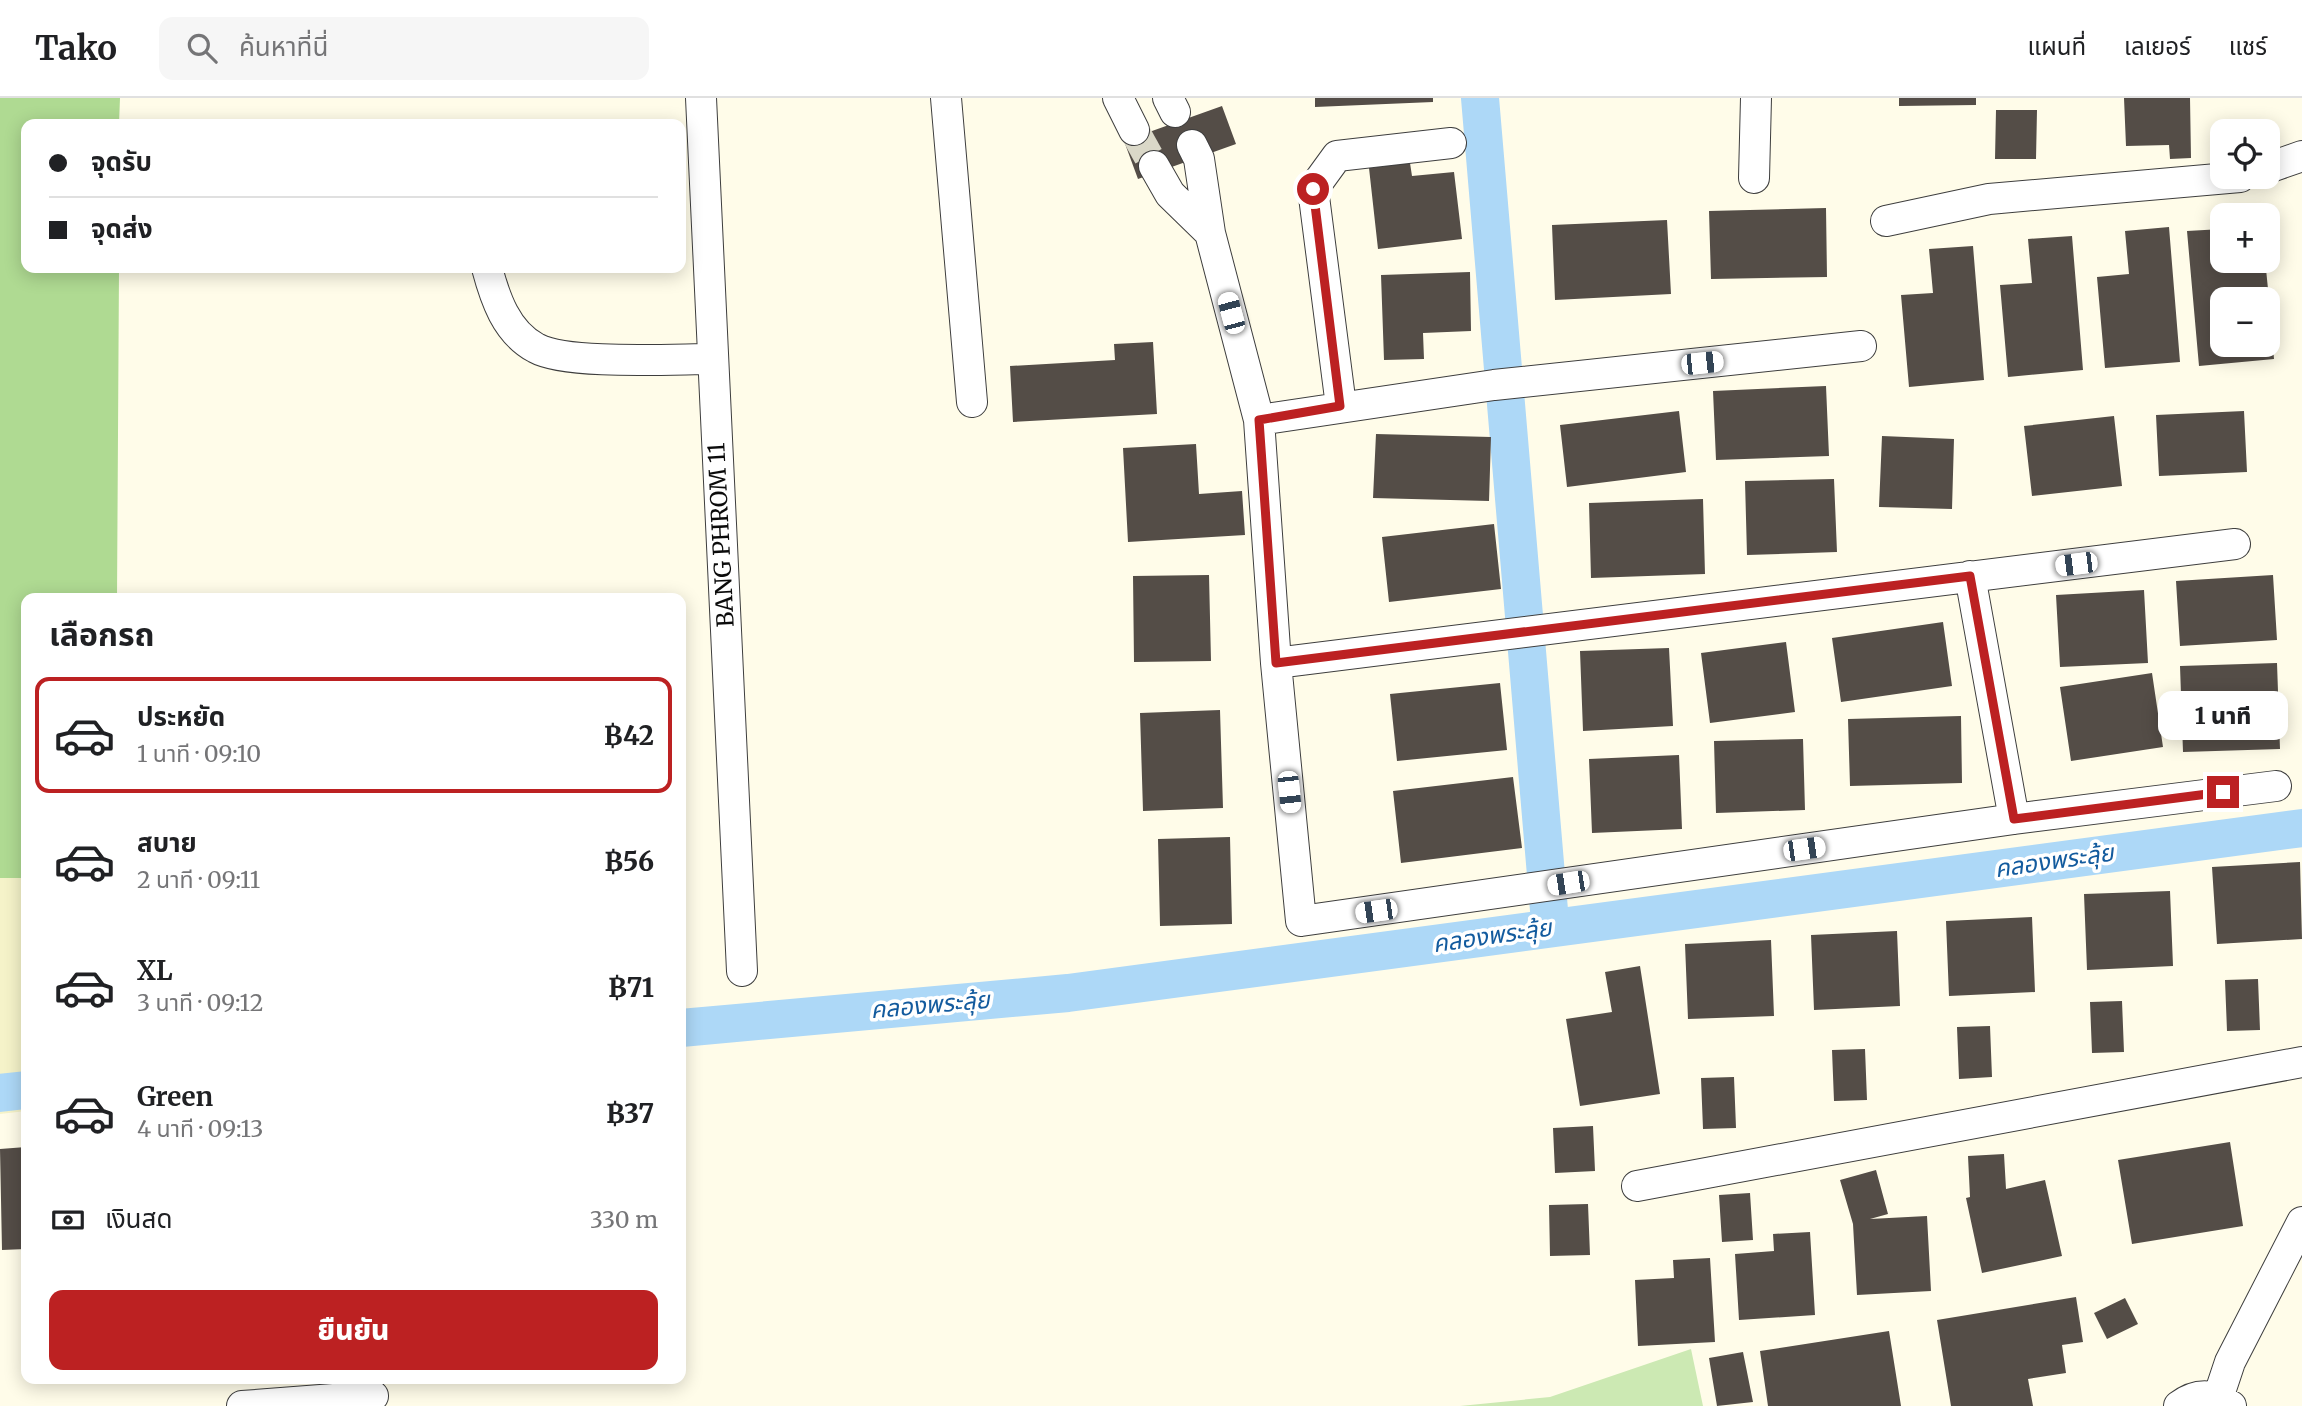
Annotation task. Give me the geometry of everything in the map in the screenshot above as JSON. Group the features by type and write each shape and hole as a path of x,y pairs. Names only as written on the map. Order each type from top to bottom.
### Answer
{"street":[{"name":"BANG PHROM 11","path":"701,98 742,971"},
{"path":"946,98 972,402"},
{"path":"1118,98 1134,130"},
{"path":"1754,178 1756,98"},
{"path":"1340,406 1313,189 1337,156 1451,143"},
{"path":"1192,145 1199,159 1210,233 1259,420 1276,663 1301,921 2014,819 2276,786"},
{"path":"2280,163 2302,156"},
{"path":"1154,166 1170,194 1210,233"},
{"path":"1886,221 1989,199 2210,180"},
{"path":"488,273 498,307 519,335 536,349 563,358 712,359"},
{"path":"1259,420 1340,406 1505,384 1861,346"},
{"path":"1276,663 2235,544"},
{"path":"1970,576 2014,819"},
{"path":"1637,1186 2302,1062"},
{"path":"2179,1406 2192,1398 2225,1402 2230,1362 2302,1222"},
{"path":"242,1406 373,1396"}],"shaded area":[{"path":"0,878 21,878 21,1112 0,1114"}],"green space":[{"path":"0,98 120,98 119,119 21,119 21,273 119,273 117,593 21,593 21,878 0,878"},
{"path":"1691,1349 1703,1406 1460,1406 1550,1397"}],"building":[{"path":"1315,98 1433,98 1433,102 1315,107"},
{"path":"1899,98 1976,98 1976,105 1899,106"},
{"path":"2124,98 2190,98 2191,158 2170,159 2169,145 2126,146"},
{"path":"1222,106 1236,144 1138,179 1124,141"},
{"path":"1996,110 2037,110 2036,159 1995,159"},
{"path":"1410,163 1412,176 1454,172 1462,239 1378,249 1369,168"},
{"path":"1826,208 1827,277 1711,279 1709,211"},
{"path":"1667,220 1671,294 1555,300 1552,225"},
{"path":"2169,227 2180,362 2105,368 2097,277 2129,274 2125,231"},
{"path":"2210,230 2210,273 2266,273 2268,287 2210,287 2210,357 2274,359 2199,366 2187,231"},
{"path":"2072,236 2083,370 2008,377 2000,285 2032,283 2028,239"},
{"path":"1973,246 1984,380 1909,387 1901,295 1933,293 1929,249"},
{"path":"1470,272 1471,331 1423,333 1424,359 1384,360 1381,275"},
{"path":"1153,342 1157,414 1013,422 1010,366 1115,360 1114,344"},
{"path":"1826,386 1829,456 1716,460 1713,391"},
{"path":"1679,411 1686,472 1567,487 1560,425"},
{"path":"2244,411 2247,472 2159,476 2156,415"},
{"path":"2114,416 2122,486 2032,496 2024,426"},
{"path":"1376,434 1491,437 1489,501 1373,498"},
{"path":"1882,436 1954,439 1952,509 1879,507"},
{"path":"1196,444 1199,494 1242,491 1245,535 1128,542 1123,448"},
{"path":"1834,479 1837,552 1747,555 1745,481"},
{"path":"1703,499 1705,574 1591,578 1589,503"},
{"path":"1494,524 1501,589 1389,602 1382,537"},
{"path":"1209,575 1211,661 1134,662 1133,576"},
{"path":"2273,575 2277,640 2180,646 2176,581"},
{"path":"2144,590 2148,663 2060,667 2056,595"},
{"path":"1943,622 1952,686 1841,702 1832,638"},
{"path":"1786,642 1795,712 1710,723 1701,653"},
{"path":"1669,648 1673,726 1583,731 1580,651"},
{"path":"2277,663 2280,749 2183,752 2180,666"},
{"path":"2152,673 2163,747 2071,761 2060,687"},
{"path":"1500,683 1507,750 1397,761 1390,694"},
{"path":"1220,710 1223,808 1143,811 1140,713"},
{"path":"1961,716 1962,783 1850,786 1848,719"},
{"path":"1803,739 1805,810 1716,813 1714,741"},
{"path":"1679,755 1682,829 1592,833 1589,759"},
{"path":"1513,777 1522,848 1401,863 1393,791"},
{"path":"1230,837 1232,924 1160,926 1158,839"},
{"path":"2300,862 2302,939 2217,944 2212,867"},
{"path":"2170,891 2173,966 2087,970 2084,894"},
{"path":"2032,917 2035,992 1949,996 1946,921"},
{"path":"1897,931 1900,1006 1814,1010 1811,935"},
{"path":"1771,940 1774,1016 1688,1019 1685,944"},
{"path":"1640,966 1660,1094 1580,1106 1566,1019 1612,1012 1605,972"},
{"path":"2258,979 2260,1030 2227,1031 2225,980"},
{"path":"2122,1001 2124,1052 2092,1053 2090,1002"},
{"path":"1990,1026 1992,1077 1959,1079 1957,1027"},
{"path":"1865,1049 1867,1100 1834,1101 1832,1050"},
{"path":"1734,1077 1736,1128 1703,1129 1701,1078"},
{"path":"1593,1126 1595,1171 1555,1173 1553,1128"},
{"path":"2230,1142 2243,1226 2132,1244 2118,1160"},
{"path":"21,1147 21,1249 2,1250 0,1149"},
{"path":"2004,1154 2006,1189 2045,1180 2062,1256 1982,1273 1966,1198 1970,1197 1968,1156"},
{"path":"1876,1170 1888,1214 1870,1219 1927,1216 1931,1291 1857,1295 1853,1224 1840,1180"},
{"path":"1750,1193 1753,1240 1722,1242 1719,1195"},
{"path":"1588,1204 1590,1255 1550,1256 1549,1205"},
{"path":"1810,1232 1815,1315 1739,1320 1735,1254 1774,1251 1773,1234"},
{"path":"1710,1258 1715,1342 1638,1346 1635,1280 1674,1278 1673,1260"},
{"path":"2076,1297 2083,1342 2062,1345 2066,1373 2028,1379 2033,1406 1951,1406 1937,1320"},
{"path":"2125,1298 2138,1324 2107,1339 2094,1313"},
{"path":"1889,1331 1901,1406 1768,1406 1760,1351"},
{"path":"1743,1352 1753,1402 1717,1406 1709,1358"}],"waterway":[{"path":"1480,98 1550,922"},
{"name":"คลองพระลุ้ย","path":"686,1028 1068,993 2302,828"},
{"name":"คลองพระลุ้ย","path":"0,1093 21,1091"}],"tunnel":[{"path":"1134,130 1154,166"}],"route":[{"path":"1313,189 1340,406 1259,420 1276,663 1970,576 2014,819 2223,792"}]}
